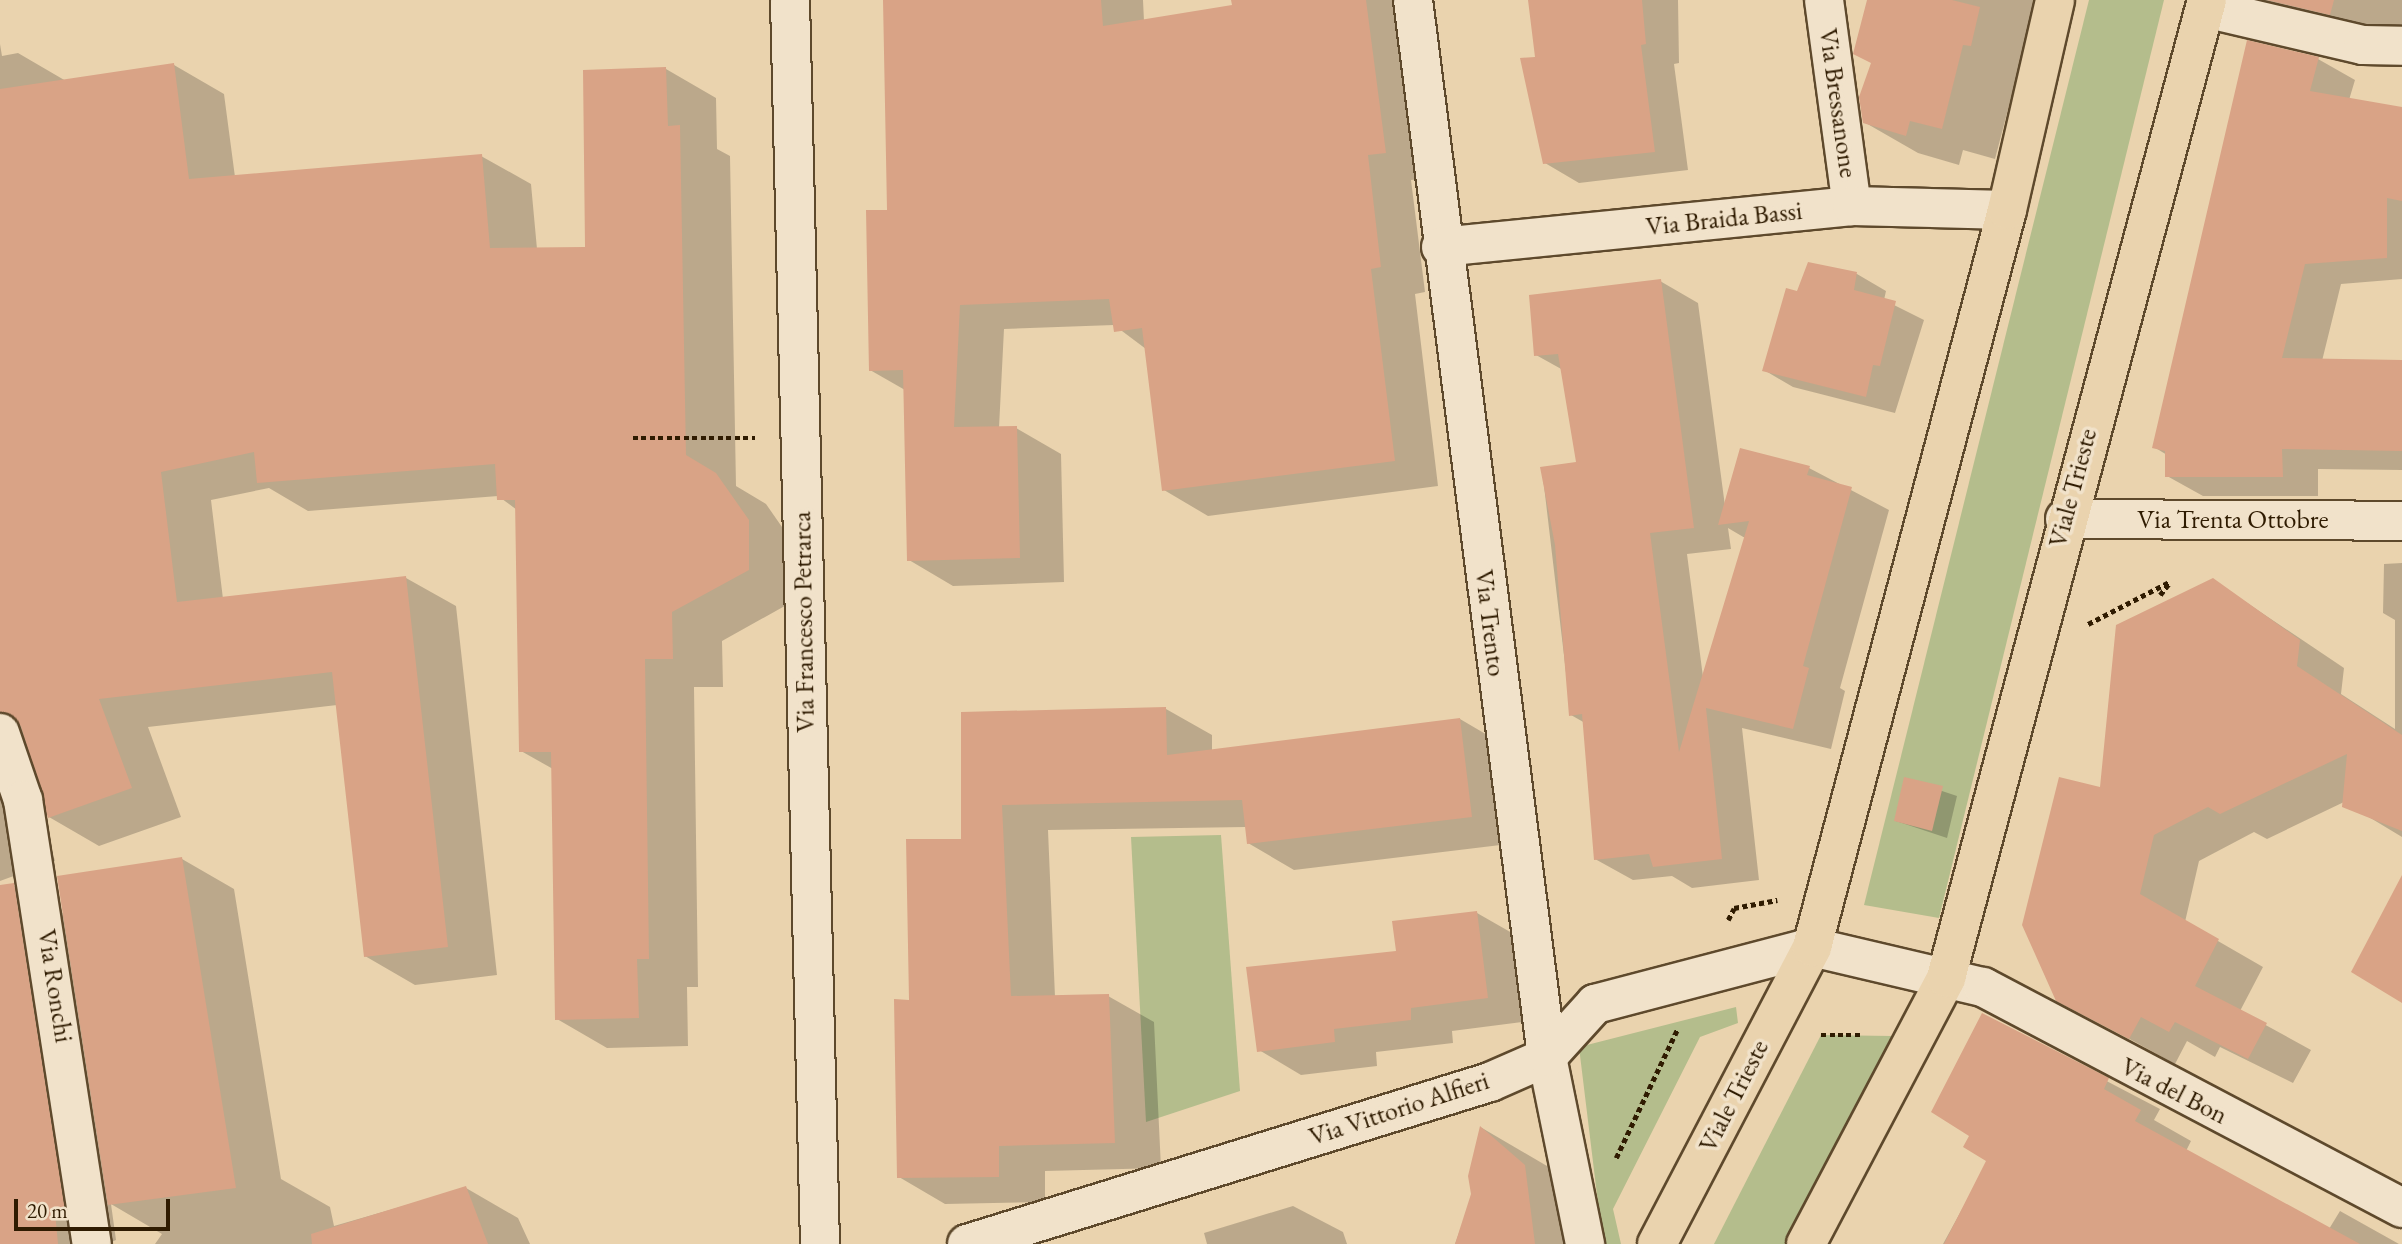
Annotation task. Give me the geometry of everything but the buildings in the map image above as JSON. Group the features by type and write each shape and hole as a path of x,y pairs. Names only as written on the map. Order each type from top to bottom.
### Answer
{"main road":[{"name":"Viale Trieste","path":"1657,1244 1812,947 2007,210 2055,0"},
{"name":"Viale Trieste","path":"1806,1244 1946,978 2065,519 2206,4"}],"street":[{"name":"Via Francesco Petrarca","path":"790,0 820,1244"},
{"name":"Via Trento","path":"1413,0 1441,247 1547,1057 1586,1244"},
{"name":"Via Bressanone","path":"1824,0 1852,206"},
{"path":"2206,4 2363,45 2402,46"},
{"name":"Via Braida Bassi","path":"1441,247 1852,206 2007,210"},
{"name":"Via Trenta Ottobre","path":"2065,519 2402,521"},
{"name":"Via Ronchi","path":"0,733 23,800 92,1244"},
{"path":"1812,947 1946,978"},
{"name":"Via Vittorio Alfieri","path":"967,1244 1490,1082 1547,1057 1595,1004 1812,947"},
{"name":"Via del Bon","path":"1946,978 1983,987 2402,1208"}],"path":[{"path":"633,438 758,438"},
{"path":"2074,632 2171,580 2160,595"},
{"path":"2143,595 2160,595"},
{"path":"2160,595 2164,602"},
{"path":"1609,1172 1681,1021"},
{"path":"1821,1035 1868,1036"}],"green space":[{"path":"2089,0 2164,0 1939,918 1864,905"},
{"path":"1221,835 1240,1091 1146,1122 1131,837"},
{"path":"1736,1007 1738,1023 1700,1037 1613,1209 1621,1244 1603,1244 1579,1047"},
{"path":"1821,1035 1892,1036 1785,1244 1714,1244"}]}
